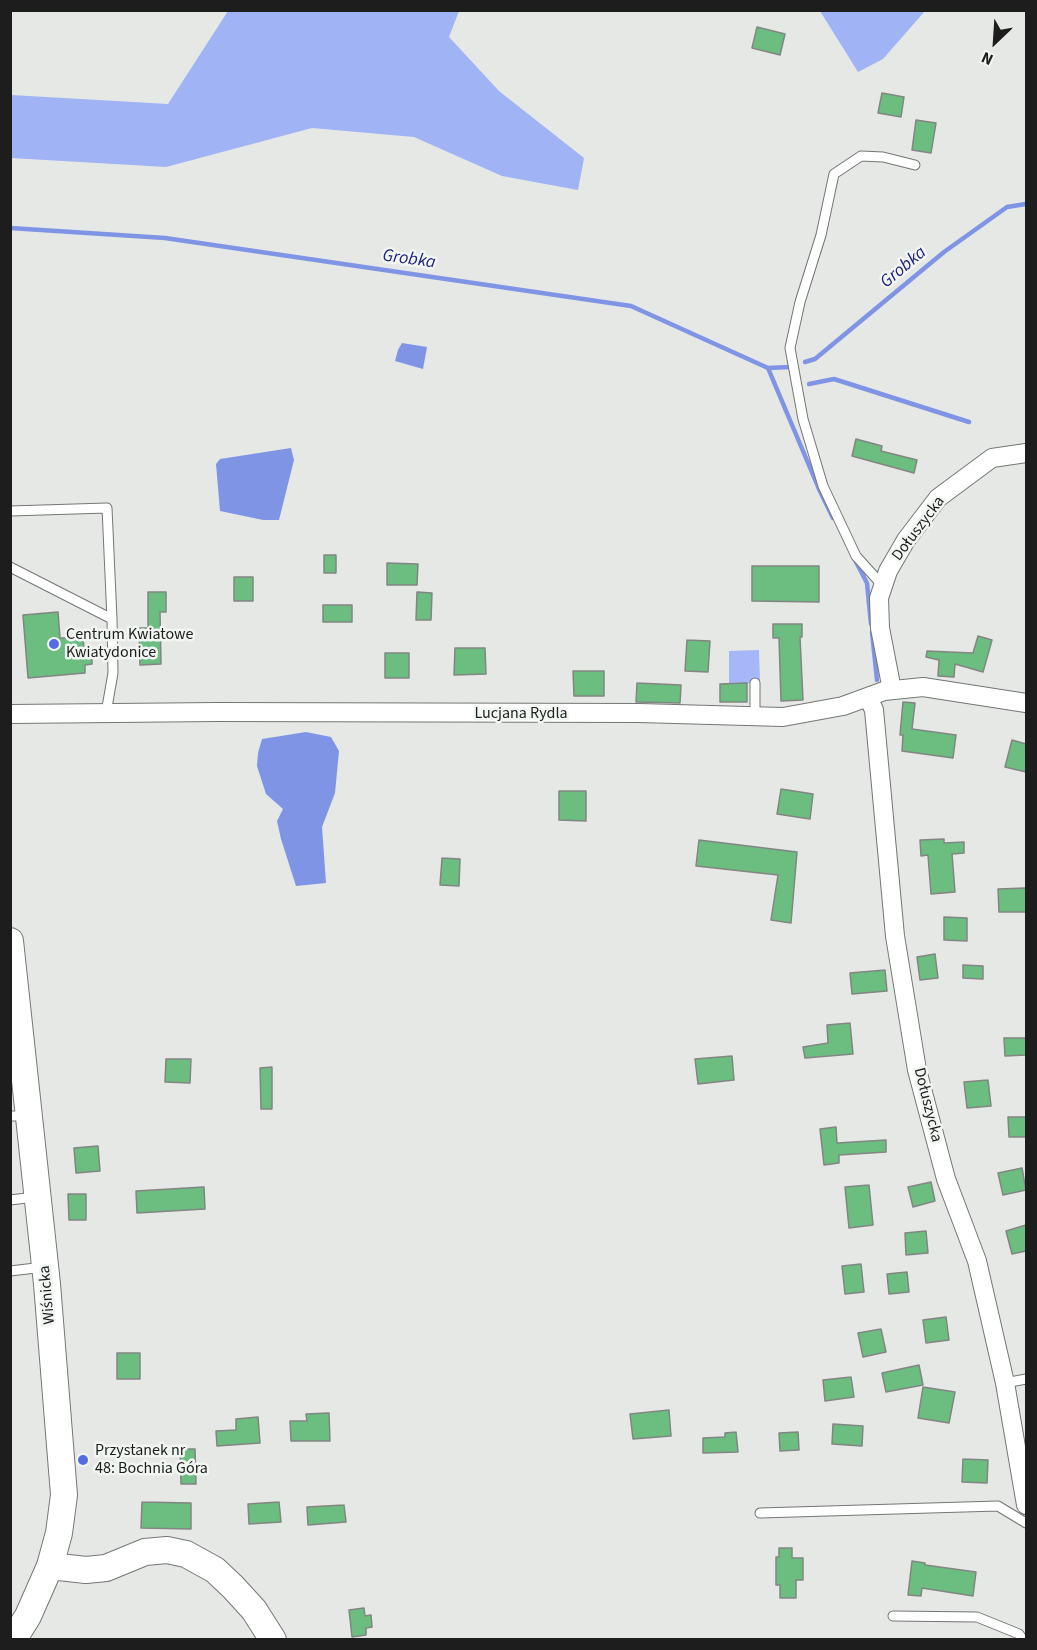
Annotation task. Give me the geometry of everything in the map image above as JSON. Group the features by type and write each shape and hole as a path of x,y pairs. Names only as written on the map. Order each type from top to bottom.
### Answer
{"main road":[{"name":"Wiśnicka","path":"10,941 20,1116 38,1197 64,1496 59,1533 50,1566 28,1617 14,1640"},
{"path":"50,1566 86,1570 106,1568 145,1552 167,1550 186,1554 215,1570 233,1587 254,1610 273,1640"}],"street":[{"name":"Dołuszycka","path":"892,690 880,628 879,598 888,571 906,540 938,498 992,458 1026,453"},
{"name":"Lucjana Rydla","path":"10,714 639,713 783,717 843,706 884,691 923,687 1026,703"},
{"name":"Dołuszycka","path":"868,697 874,710 895,936 917,1070 946,1179 976,1261 1005,1383 1026,1505"}],"lane":[{"path":"883,586 856,556 822,486 803,419 790,348 800,302 821,235 834,174 861,156 884,157 915,165"},
{"path":"10,511 107,508 113,673 106,713"},
{"path":"10,567 112,619"},
{"path":"755,683 755,716"},
{"path":"10,1200 38,1197"},
{"path":"10,1271 45,1267"},
{"path":"1005,1383 1026,1379"},
{"path":"760,1513 998,1506 1026,1523"},
{"path":"893,1616 977,1617 1019,1634 1023,1640"}],"shaded area":[{"path":"228,11 459,11 449,37 499,91 584,158 578,190 502,176 414,137 312,128 166,167 11,158 11,95 168,104"},
{"path":"820,11 925,11 883,59 858,72"},
{"path":"402,343 427,347 423,369 395,361"},
{"path":"291,448 294,460 279,520 263,520 220,511 216,464 220,459"},
{"path":"759,650 760,683 729,684 729,651"},
{"path":"306,732 331,737 339,751 335,793 322,827 326,883 296,886 277,821 283,809 266,794 257,766 262,739"}],"building":[{"path":"757,27 785,34 780,55 752,48"},
{"path":"882,93 904,97 901,117 878,113"},
{"path":"916,120 936,123 931,153 912,150"},
{"path":"856,439 882,446 881,451 917,460 914,473 852,456"},
{"path":"324,555 336,555 336,573 324,573"},
{"path":"387,563 418,564 417,585 387,585"},
{"path":"752,566 819,566 819,602 752,601"},
{"path":"234,577 253,577 253,601 234,601"},
{"path":"148,592 166,592 166,612 160,612 161,664 140,665 139,628 148,628"},
{"path":"417,592 432,593 431,620 416,620"},
{"path":"323,605 352,605 352,622 323,622"},
{"name":"Centrum Kwiatowe Kwiatydonice","path":"58,612 60,638 83,638 84,649 92,650 92,664 85,665 85,673 28,678 23,615"},
{"path":"773,624 802,624 802,637 800,637 803,700 781,701 779,638 773,638"},
{"path":"978,636 992,640 983,672 955,664 954,677 938,676 939,660 926,657 927,651 973,653"},
{"path":"687,640 710,641 708,672 685,671"},
{"path":"455,648 485,648 486,674 454,675"},
{"path":"385,653 409,653 409,678 385,678"},
{"path":"573,671 604,671 604,696 574,696"},
{"path":"637,683 681,685 680,703 636,702"},
{"path":"747,683 747,702 720,702 720,684"},
{"path":"903,702 915,703 912,729 956,735 953,758 902,751 903,735 900,735"},
{"path":"1012,740 1026,744 1026,772 1005,767"},
{"path":"781,789 813,794 810,819 777,814"},
{"path":"559,791 586,791 586,821 559,820"},
{"path":"944,839 944,843 964,842 964,853 952,854 955,892 931,894 928,855 921,856 920,840"},
{"path":"699,840 797,852 791,923 771,920 778,875 696,866"},
{"path":"442,858 460,859 459,886 440,885"},
{"path":"1026,888 1026,912 999,912 998,889"},
{"path":"944,917 967,918 967,941 944,940"},
{"path":"935,954 938,978 920,980 917,957"},
{"path":"963,965 983,966 983,979 963,978"},
{"path":"885,970 887,991 852,994 850,973"},
{"path":"850,1023 853,1054 805,1058 803,1047 828,1043 827,1025"},
{"path":"1004,1038 1026,1038 1026,1055 1005,1056"},
{"path":"732,1056 734,1080 698,1084 695,1059"},
{"path":"166,1059 191,1059 190,1083 165,1082"},
{"path":"272,1067 272,1109 261,1109 260,1068"},
{"path":"988,1080 991,1106 967,1108 964,1082"},
{"path":"1008,1117 1026,1117 1026,1137 1009,1137"},
{"path":"836,1127 837,1143 886,1140 886,1152 839,1155 839,1163 824,1165 820,1129"},
{"path":"98,1146 100,1171 76,1173 74,1148"},
{"path":"1022,1168 1026,1190 1003,1195 998,1173"},
{"path":"931,1182 935,1201 913,1207 908,1187"},
{"path":"869,1185 873,1225 849,1228 845,1187"},
{"path":"204,1187 205,1209 137,1213 136,1191"},
{"path":"68,1194 86,1194 86,1220 69,1220"},
{"path":"1026,1225 1026,1251 1012,1254 1006,1231"},
{"path":"926,1231 928,1253 906,1255 905,1233"},
{"path":"861,1264 864,1292 845,1294 842,1266"},
{"path":"907,1272 909,1292 889,1294 887,1274"},
{"path":"946,1317 949,1340 926,1343 923,1320"},
{"path":"881,1329 886,1352 863,1357 858,1333"},
{"path":"117,1353 140,1353 140,1379 117,1379"},
{"path":"919,1365 923,1385 886,1392 882,1373"},
{"path":"851,1377 854,1397 825,1401 823,1380"},
{"path":"923,1387 955,1392 949,1423 918,1418"},
{"path":"669,1410 671,1436 633,1439 630,1414"},
{"path":"329,1413 330,1441 291,1441 290,1421 307,1421 306,1414"},
{"path":"258,1417 260,1443 217,1446 216,1431 236,1430 236,1419"},
{"path":"833,1424 863,1426 862,1446 832,1444"},
{"path":"736,1432 738,1452 703,1453 703,1438 725,1437 725,1433"},
{"path":"798,1432 799,1450 780,1451 779,1433"},
{"path":"180,1449 195,1449 196,1484 181,1484"},
{"path":"963,1459 988,1460 987,1483 962,1482"},
{"path":"142,1502 191,1503 191,1529 141,1528"},
{"path":"279,1502 281,1522 249,1524 248,1504"},
{"path":"344,1505 346,1522 308,1525 307,1507"},
{"path":"779,1548 792,1548 792,1558 803,1558 803,1580 796,1580 796,1598 780,1598 780,1585 776,1585 776,1557 779,1557"},
{"path":"912,1561 976,1572 973,1596 922,1588 921,1596 908,1595"},
{"path":"364,1608 365,1616 371,1615 372,1627 366,1628 366,1635 352,1637 349,1610"}],"waterway":[{"name":"Grobka","path":"805,362 815,359 944,252 1007,207 1026,204"},
{"name":"Grobka","path":"10,228 165,238 631,306 768,368 790,367"},
{"path":"768,368 833,518"},
{"path":"809,384 834,379 969,422"},
{"path":"855,560 867,583 871,624"},
{"path":"872,632 877,680"}],"place":[{"name":"Centrum Kwiatowe Kwiatydonice","path":"54,644"},
{"name":"Przystanek nr 48: Bochnia Góra","path":"83,1460"}]}
